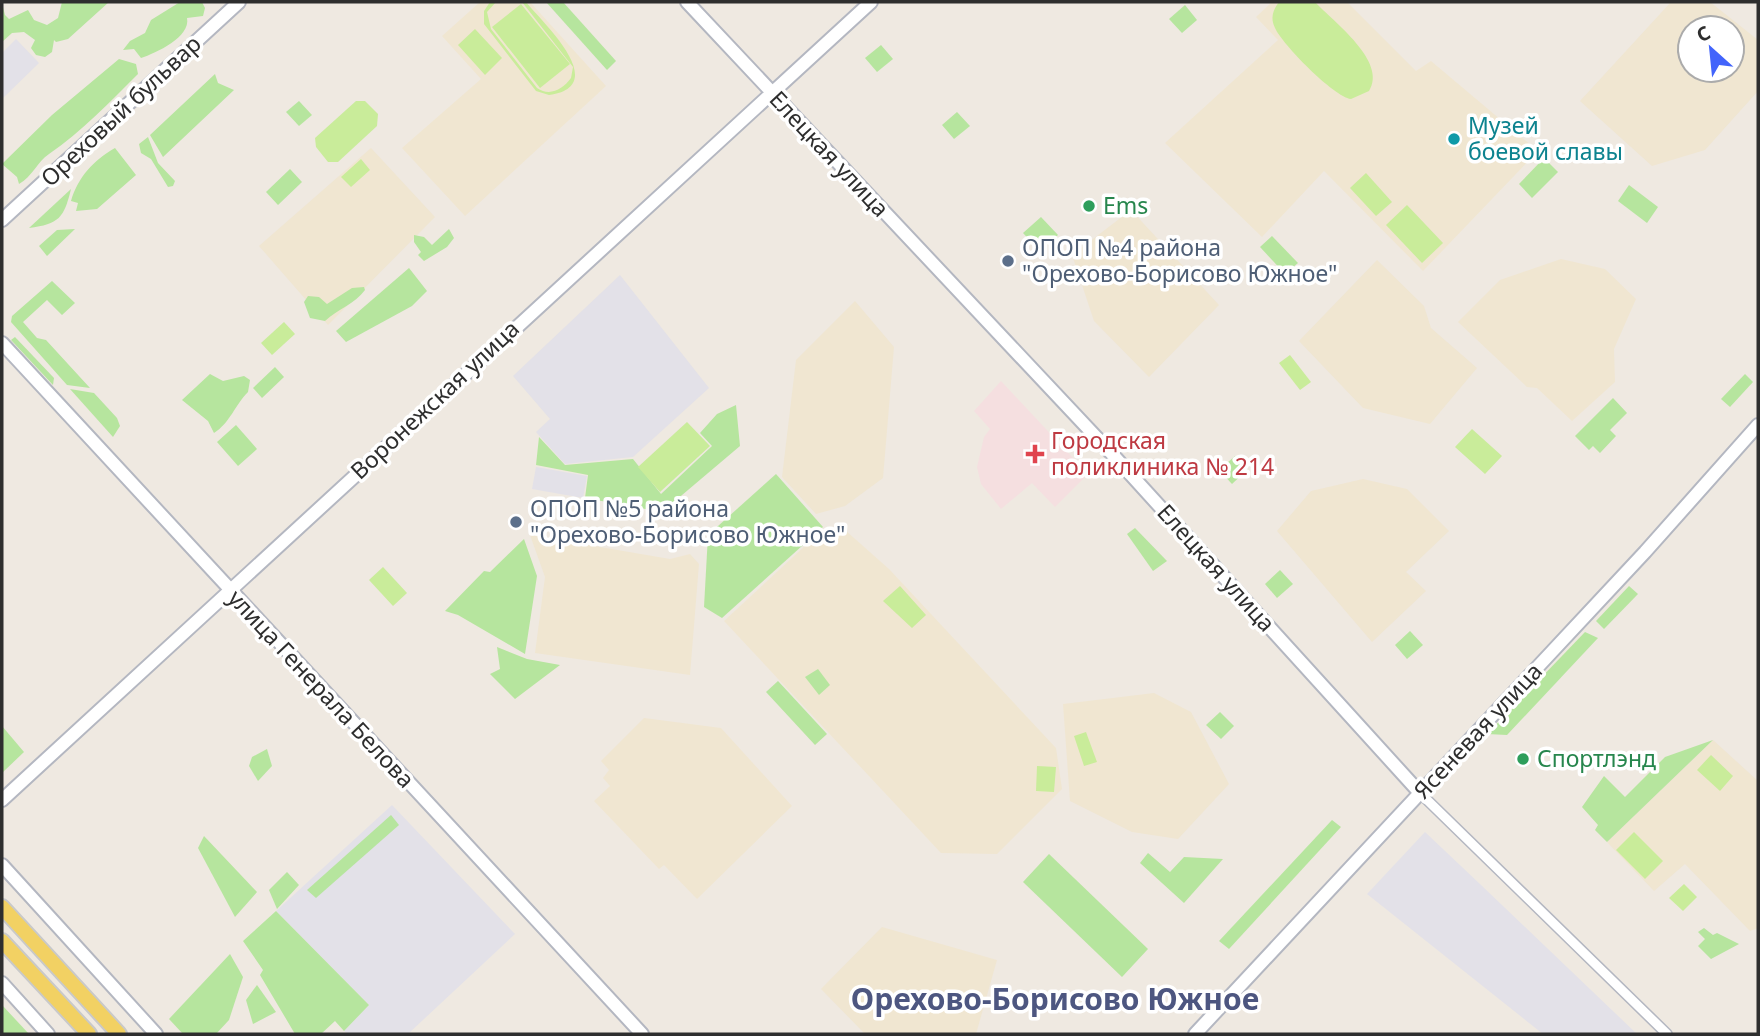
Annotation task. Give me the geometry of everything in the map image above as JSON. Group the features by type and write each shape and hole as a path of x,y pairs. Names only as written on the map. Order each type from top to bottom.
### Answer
{"main road":[{"path":"2,907 119,1034"},
{"path":"2,941 89,1034"}],"street":[{"name":"Ореховый бульвар","path":"2,220 239,2"},
{"name":"Елецкая улица","path":"687,2 1129,473 1420,793 1667,1034"},
{"name":"Воронежская улица","path":"2,800 871,2"},
{"name":"улица Генерала Белова","path":"2,343 229,592 642,1034"},
{"name":"Ясеневая улица","path":"1195,1034 1692,500 1758,425"},
{"path":"2,865 156,1034"},
{"path":"2,983 48,1034"}],"shaded area":[{"path":"480,2 530,2 606,86 465,216 402,148 481,79 442,36"},
{"path":"1272,2 1347,2 1416,71 1431,61 1538,151 1423,271 1324,171 1262,237 1165,143 1278,40 1256,17"},
{"path":"1671,2 1710,2 1725,14 1676,14 1676,84 1746,84 1746,30 1758,40 1758,91 1705,150 1652,166 1580,101"},
{"path":"16,39 39,63 2,99 2,53"},
{"path":"371,148 435,217 328,325 259,246"},
{"path":"1131,210 1219,305 1149,377 1094,321 1072,255"},
{"path":"1561,259 1605,269 1636,299 1614,349 1615,382 1572,421 1537,388 1527,387 1458,322 1500,280"},
{"path":"1377,260 1424,306 1431,328 1477,368 1430,424 1363,408 1299,341"},
{"path":"620,275 709,388 633,457 565,464 536,432 550,419 513,376"},
{"path":"855,301 894,347 883,478 845,506 816,514 782,477 796,360"},
{"path":"1001,381 1088,474 1055,507 1032,483 1001,509 981,484 977,467 984,437 990,429 974,411"},
{"path":"536,467 587,476 583,498 532,489"},
{"path":"1363,479 1407,489 1449,531 1406,572 1426,591 1372,642 1277,531 1311,491"},
{"path":"845,530 889,569 1056,748 1062,789 997,854 941,853 724,621 820,532"},
{"path":"530,535 670,559 690,554 699,564 690,675 535,653 545,577"},
{"path":"1154,693 1191,712 1229,784 1178,839 1132,832 1070,801 1063,704"},
{"path":"644,718 721,728 792,806 697,899 664,865 659,869 594,801 610,786 603,778 609,770 601,761"},
{"path":"1713,740 1758,781 1758,928 1750,931 1685,864 1654,891 1607,842"},
{"path":"392,805 515,934 408,1034 348,1034 344,1031 369,1005 276,911"},
{"path":"1425,832 1637,1034 1543,1034 1367,894"},
{"path":"882,927 997,960 976,1034 865,1034 821,989"}],"green space":[{"path":"62,2 109,2 68,39 56,42 54,40 52,52 45,57 36,55 31,48 35,40 24,32 12,33 2,42 2,3 9,19 28,10 34,20 47,25 58,18"},
{"path":"180,2 202,2 205,8 203,16 187,18 184,32 178,38 147,56 141,58 134,49 123,50 130,41 145,33 151,20"},
{"path":"490,2 496,2 487,12 491,29 537,88 551,92 568,82 573,67 522,2 526,2 546,24 568,53 574,67 574,80 567,89 549,95 536,91 484,24 484,11"},
{"path":"546,2 563,2 616,61 607,70"},
{"path":"1279,2 1315,2 1345,31 1365,55 1371,68 1373,80 1369,91 1351,99 1333,89 1309,69 1287,46 1275,28 1273,14"},
{"path":"521,4 570,64 540,88 492,27"},
{"path":"1185,5 1197,20 1182,33 1169,19"},
{"path":"475,29 502,58 485,75 458,45"},
{"path":"881,45 893,59 877,72 865,58"},
{"path":"119,59 136,64 138,74 84,126 45,157 19,184 17,177 2,164 52,115"},
{"path":"215,74 218,83 234,90 163,157 150,135"},
{"path":"299,101 312,115 299,126 286,112"},
{"path":"356,101 365,101 378,114 377,126 338,162 328,162 316,147 315,138"},
{"path":"957,112 970,126 954,139 942,125"},
{"path":"148,137 158,163 175,181 173,186 168,187 151,159 141,153 139,144"},
{"path":"115,148 136,175 97,209 76,211 78,203 71,201 82,177 100,158"},
{"path":"1544,158 1558,172 1532,198 1519,184"},
{"path":"361,159 370,170 351,187 341,177"},
{"path":"290,169 302,182 278,205 266,192"},
{"path":"1366,173 1392,202 1376,216 1350,188"},
{"path":"1629,185 1658,207 1647,223 1618,201"},
{"path":"71,189 66,207 59,218 54,222 29,228"},
{"path":"1407,205 1443,243 1422,263 1386,225"},
{"path":"1041,217 1058,235 1040,251 1023,233"},
{"path":"75,229 47,256 39,246 57,230"},
{"path":"449,229 454,238 447,247 424,261 418,255 421,252 414,242 414,235 424,237 432,245"},
{"path":"1272,236 1298,263 1285,274 1260,247"},
{"path":"409,268 427,291 412,306 346,342 336,331"},
{"path":"52,281 75,303 62,315 47,300 23,322 37,338 46,340 90,388 67,385 11,322 12,316"},
{"path":"364,287 365,290 356,299 325,321 310,318 304,302 308,296 319,297 327,304 352,288"},
{"path":"284,322 295,334 272,355 261,343"},
{"path":"15,337 54,378 53,385 11,340"},
{"path":"1290,355 1311,382 1300,390 1279,363"},
{"path":"275,367 284,377 262,398 253,388"},
{"path":"210,374 223,381 244,376 250,380 248,392 214,433 208,421 182,400"},
{"path":"1745,374 1753,382 1730,407 1721,399"},
{"path":"70,389 94,393 117,418 120,426 113,437"},
{"path":"1613,398 1627,413 1610,430 1616,436 1600,453 1593,446 1589,450 1575,436"},
{"path":"736,405 740,446 662,512 585,498 588,475 536,465 539,437 565,465 633,459 661,494 712,446 700,433 717,414"},
{"path":"687,422 710,446 660,492 638,467"},
{"path":"236,425 257,449 238,466 217,442"},
{"path":"1472,429 1502,456 1485,474 1455,447"},
{"path":"1235,456 1247,470 1232,484 1219,470"},
{"path":"776,474 823,527 722,618 704,607 708,535"},
{"path":"1135,528 1167,561 1153,571 1127,534"},
{"path":"524,539 537,576 525,654 458,615 445,611 484,571 490,572"},
{"path":"383,567 407,593 393,606 369,580"},
{"path":"1280,570 1293,584 1277,598 1265,584"},
{"path":"900,586 926,615 912,628 883,601"},
{"path":"1629,586 1638,594 1604,629 1596,621"},
{"path":"1410,631 1423,645 1407,659 1395,645"},
{"path":"1585,632 1598,638 1507,735 1487,734"},
{"path":"497,647 527,659 560,665 515,699 490,674 500,669"},
{"path":"818,669 830,685 819,695 805,677"},
{"path":"778,681 827,734 815,745 766,692"},
{"path":"1220,712 1234,726 1221,739 1206,725"},
{"path":"2,726 24,752 2,773"},
{"path":"1086,732 1097,762 1084,766 1074,736"},
{"path":"1713,740 1607,842 1595,830 1598,825 1582,807 1604,776 1625,797 1665,757"},
{"path":"267,749 272,766 258,781 249,766 252,757"},
{"path":"1711,755 1733,776 1720,791 1697,770"},
{"path":"1037,766 1056,767 1054,792 1036,791"},
{"path":"391,815 399,825 316,898 307,890"},
{"path":"1332,820 1341,827 1229,949 1219,941"},
{"path":"1634,832 1663,861 1645,879 1616,850"},
{"path":"204,836 257,892 235,917 198,848"},
{"path":"1148,853 1170,872 1184,857 1223,859 1184,903 1140,863"},
{"path":"1049,854 1148,949 1122,977 1023,882"},
{"path":"287,872 299,885 277,909 269,890"},
{"path":"1684,884 1697,897 1683,911 1669,898"},
{"path":"276,911 369,1005 344,1031 335,1021 321,1034 295,1034 260,975 263,970 243,941"},
{"path":"1704,928 1713,935 1717,933 1739,944 1711,959 1698,946 1705,939 1698,932"},
{"path":"230,954 243,977 229,1020 216,1034 183,1034 169,1019"},
{"path":"257,985 276,1012 253,1024 246,1000"},
{"path":"2,1005 29,1034 2,1034"}],"place":[{"name":"Музей боевой славы","path":"1454,139"},
{"name":"Ems","path":"1089,206"},
{"name":"ОПОП №4 района \"Орехово-Борисово Южное\"","path":"1008,261"},
{"name":"Городская поликлиника № 214","path":"1035,454"},
{"name":"ОПОП №5 района \"Орехово-Борисово Южное\"","path":"516,522"},
{"name":"Спортлэнд","path":"1523,759"}],"district":[{"name":"Орехово-Борисово Южное","path":"1055,1000"}]}
